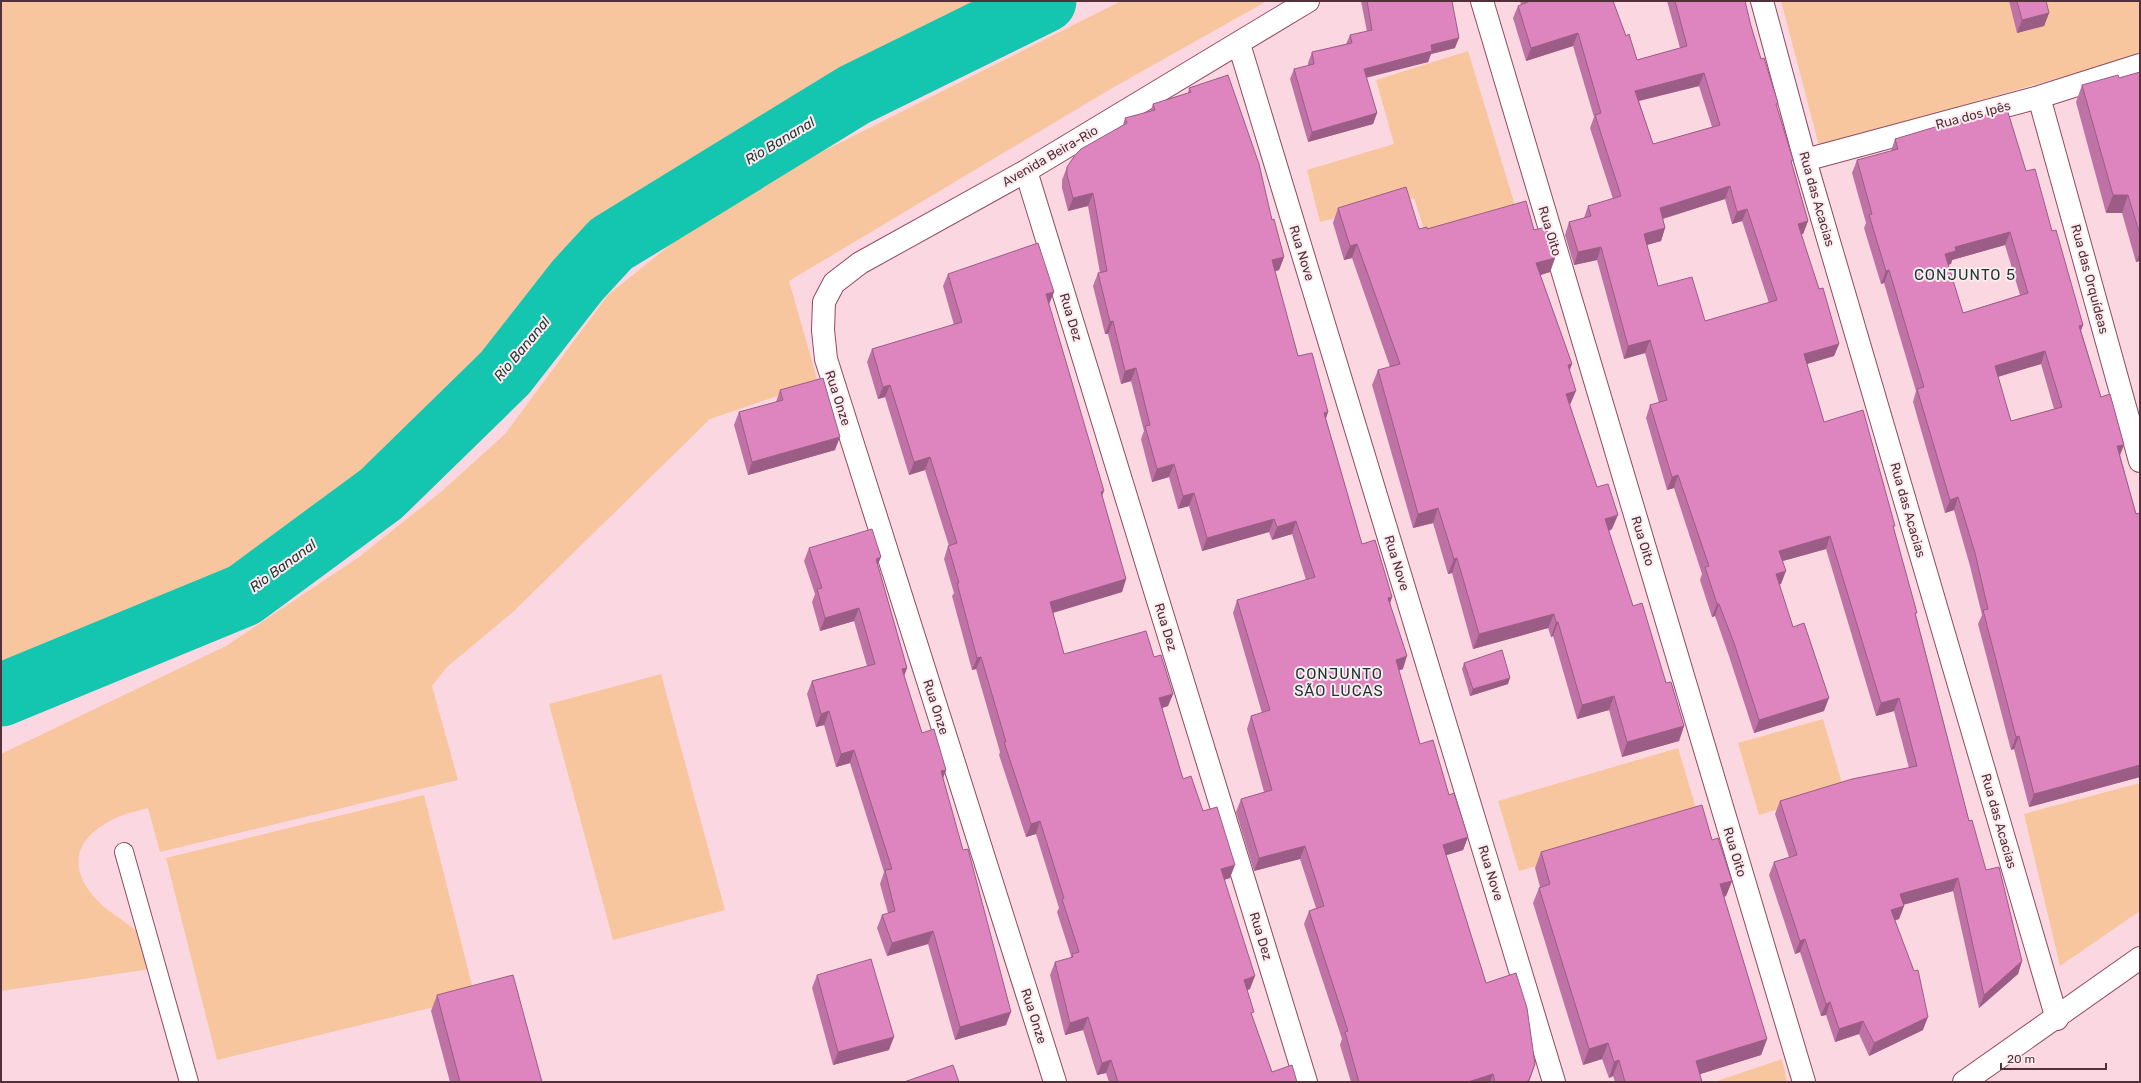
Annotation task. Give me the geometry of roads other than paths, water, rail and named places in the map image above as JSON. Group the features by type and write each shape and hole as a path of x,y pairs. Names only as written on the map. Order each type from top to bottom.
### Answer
{"street":[{"name":"Avenida Beira-Rio","path":"822,330 824,302 834,283 860,263 1026,171 1239,44 1308,1"},
{"name":"Rua Oito","path":"1482,1 1804,1082"},
{"name":"Rua das Acacias","path":"1762,1 1805,160 2057,1019"},
{"name":"Rua Nove","path":"1239,44 1554,1082"},
{"name":"Rua dos Ipês","path":"1805,160 2039,97 2140,66"},
{"name":"Rua das Orquídeas","path":"2039,97 2140,461"},
{"name":"Rua Dez","path":"1026,171 1306,1082"},
{"name":"Rua Onze","path":"822,330 826,359 1055,1082"},
{"path":"1964,1082 2057,1019 2140,958"}],"lane":[{"path":"124,852 189,1082"}],"waterway":[{"name":"Rio Bananal","path":"1,695 244,595 381,494 505,373 577,281 611,244 854,95 1045,1"}],"district":[{"name":"CONJUNTO 5","path":"1965,275"},
{"name":"CONJUNTO SÃO LUCAS","path":"1339,682"}]}
